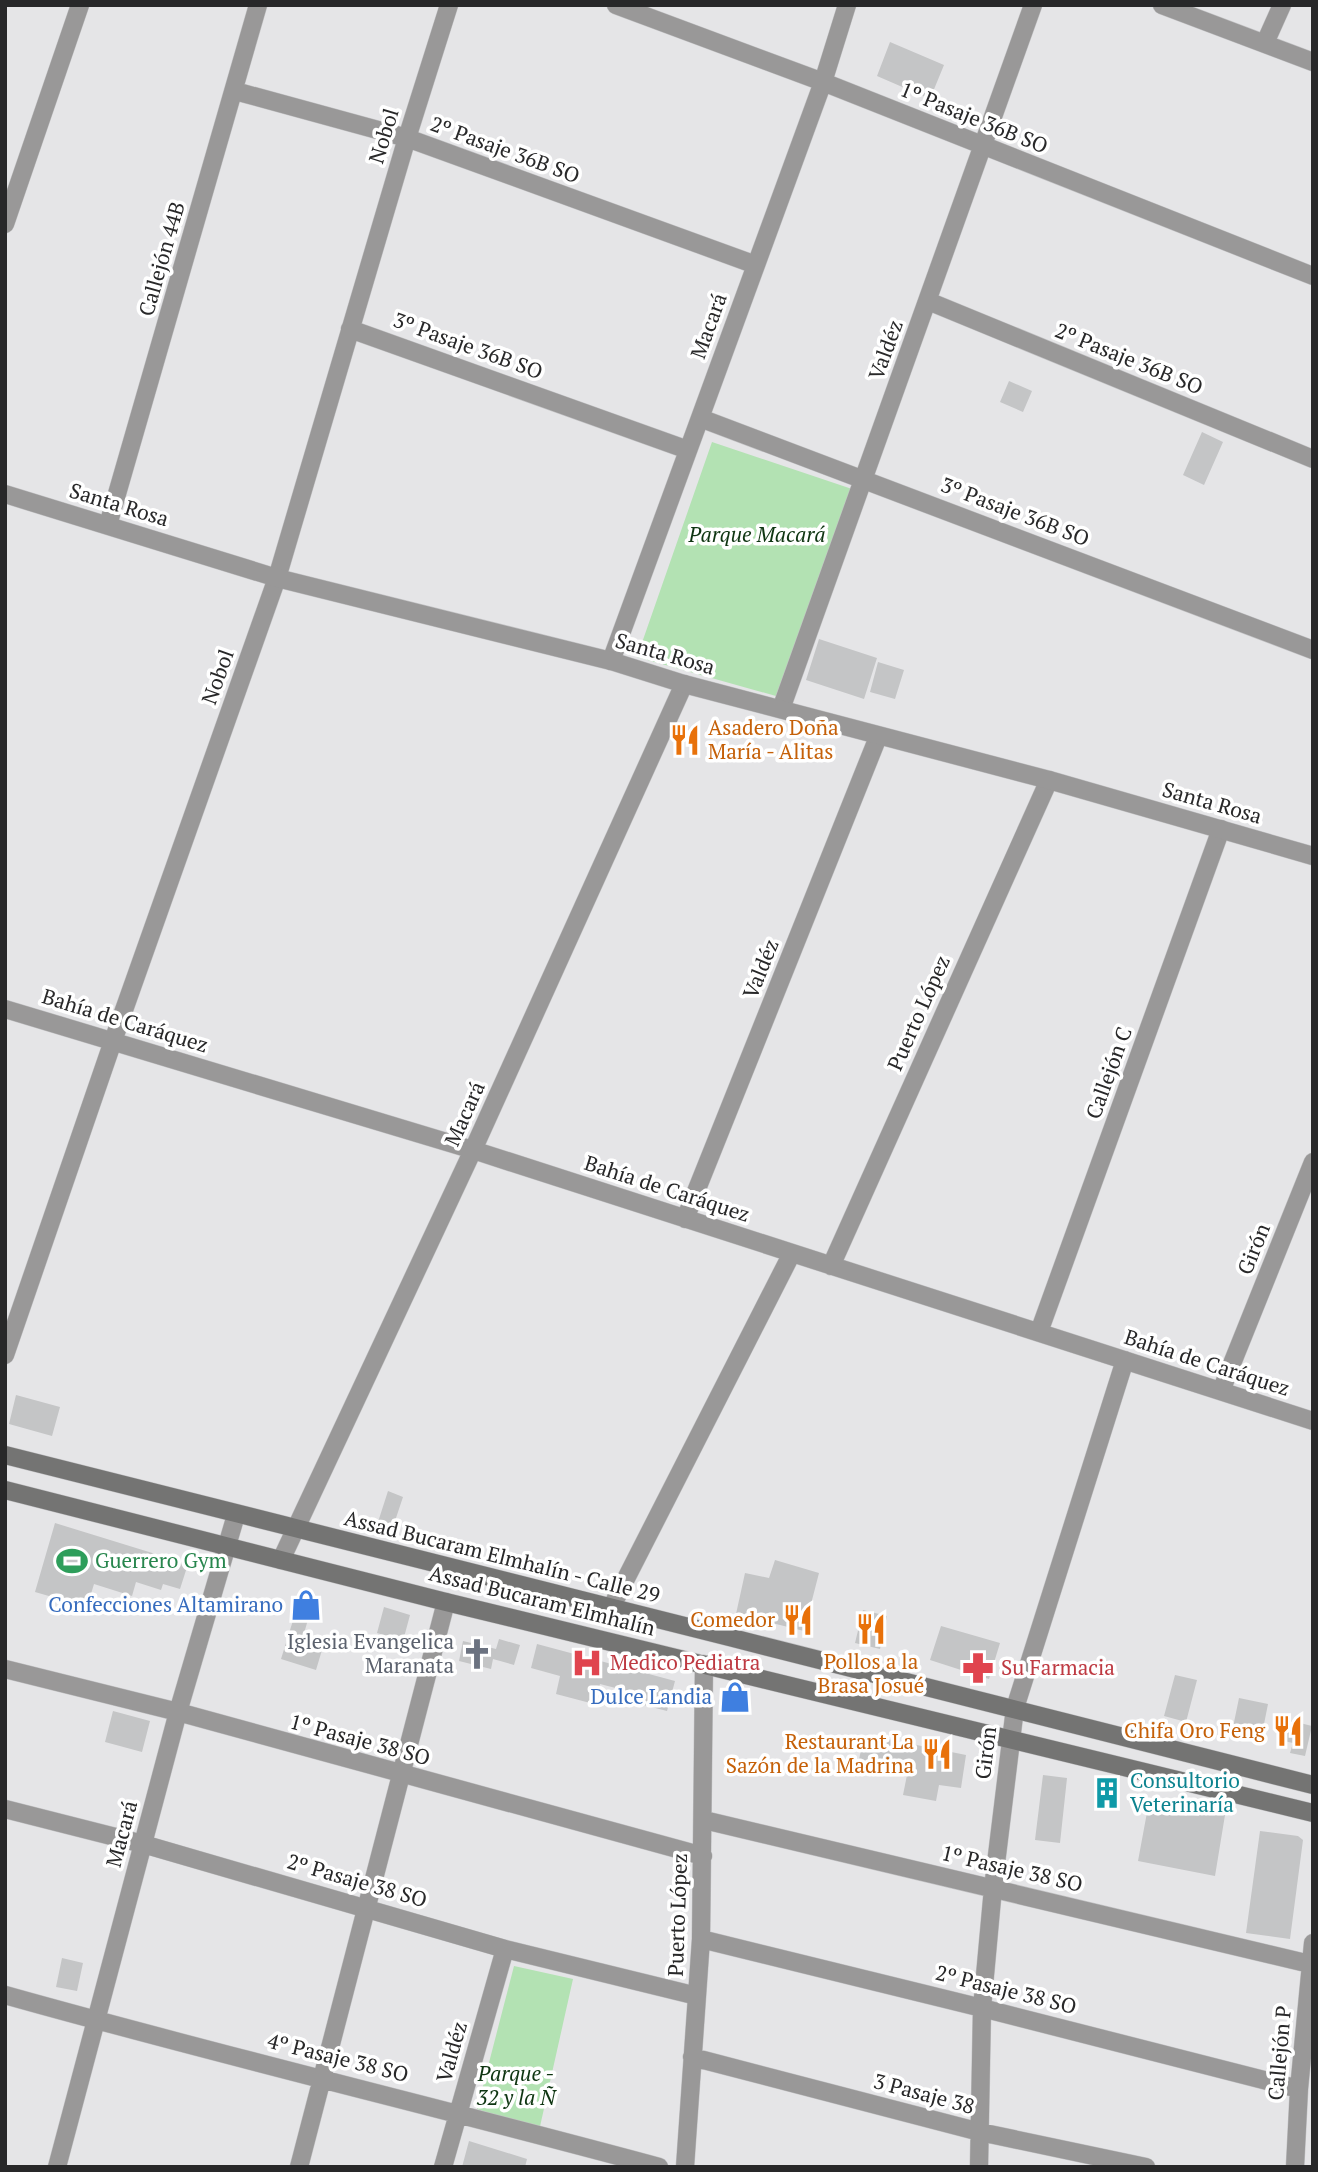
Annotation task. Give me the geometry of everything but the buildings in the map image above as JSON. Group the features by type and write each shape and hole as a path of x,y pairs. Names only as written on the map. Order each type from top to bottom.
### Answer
{"main road":[{"name":"Assad Bucaram Elmhalín - Calle 29","path":"5,1455 1313,1784"},
{"name":"Assad Bucaram Elmhalín","path":"5,1490 446,1602 1313,1813"}],"street":[{"path":"5,224 80,5"},
{"name":"Callejón 44B","path":"108,525 258,5"},
{"name":"Nobol","path":"5,1355 277,578 449,5"},
{"name":"1º Pasaje 36B SO","path":"616,5 823,82 1313,276"},
{"name":"Macará","path":"611,661 823,82 847,5"},
{"name":"Valdéz","path":"781,709 1033,5"},
{"path":"1162,5 1313,62"},
{"path":"1265,43 1282,5"},
{"name":"2º Pasaje 36B SO","path":"235,90 407,138 756,265"},
{"name":"2º Pasaje 36B SO","path":"928,301 1313,459"},
{"name":"3º Pasaje 36B SO","path":"350,329 688,450"},
{"name":"3º Pasaje 36B SO","path":"700,418 1313,650"},
{"name":"Santa Rosa","path":"5,494 277,578 611,661 684,684 1049,780 1313,856"},
{"name":"Macará","path":"281,1560 473,1150 684,684"},
{"name":"Valdéz","path":"685,1219 878,737"},
{"name":"Puerto López","path":"831,1266 1049,780"},
{"name":"Callejón C","path":"1039,1332 1221,829"},
{"name":"Bahía de Caráquez","path":"5,1009 473,1150 1313,1421"},
{"name":"Girón","path":"1221,1391 1313,1162"},
{"path":"611,1608 792,1253"},
{"name":"Girón","path":"979,2167 982,2007 993,1888 1015,1708 1125,1360"},
{"name":"Macará","path":"57,2167 177,1712 236,1515"},
{"path":"299,2167 446,1602"},
{"name":"Puerto López","path":"685,2167 701,1939 704,1664"},
{"name":"1º Pasaje 38 SO","path":"5,1669 177,1712 703,1856"},
{"name":"2º Pasaje 38 SO","path":"5,1809 143,1844 505,1949 697,1996"},
{"name":"1º Pasaje 38 SO","path":"704,1819 1310,1964"},
{"name":"2º Pasaje 38 SO","path":"701,1939 982,2007 1299,2089"},
{"name":"Callejón P","path":"1301,2165 1299,2089 1313,1943"},
{"name":"Valdéz","path":"443,2167 505,1949"},
{"name":"4º Pasaje 38 SO","path":"5,1995 459,2112 659,2167"},
{"name":"3 Pasaje 38","path":"692,2057 981,2132 1146,2167"}],"green space":[{"name":"Parque Macará","path":"712,442 852,489 776,696 637,657"},
{"name":"Parque - 32 y la Ñ","path":"514,1966 573,1979 539,2131 477,2109"}],"place":[{"name":"Asadero Doña María - Alitas","path":"685,740"},
{"name":"Guerrero Gym","path":"72,1561"},
{"name":"Confecciones Altamirano","path":"306,1605"},
{"name":"Comedor","path":"798,1620"},
{"name":"Pollos a la Brasa Josué","path":"871,1629"},
{"name":"Iglesia Evangelica Maranata","path":"477,1654"},
{"name":"Medico Pediatra","path":"587,1663"},
{"name":"Su Farmacia","path":"978,1668"},
{"name":"Dulce Landia","path":"735,1697"},
{"name":"Chifa Oro Feng","path":"1288,1731"},
{"name":"Restaurant La Sazón de la Madrina","path":"937,1754"},
{"name":"Consultorio Veterinaría","path":"1107,1793"}]}
